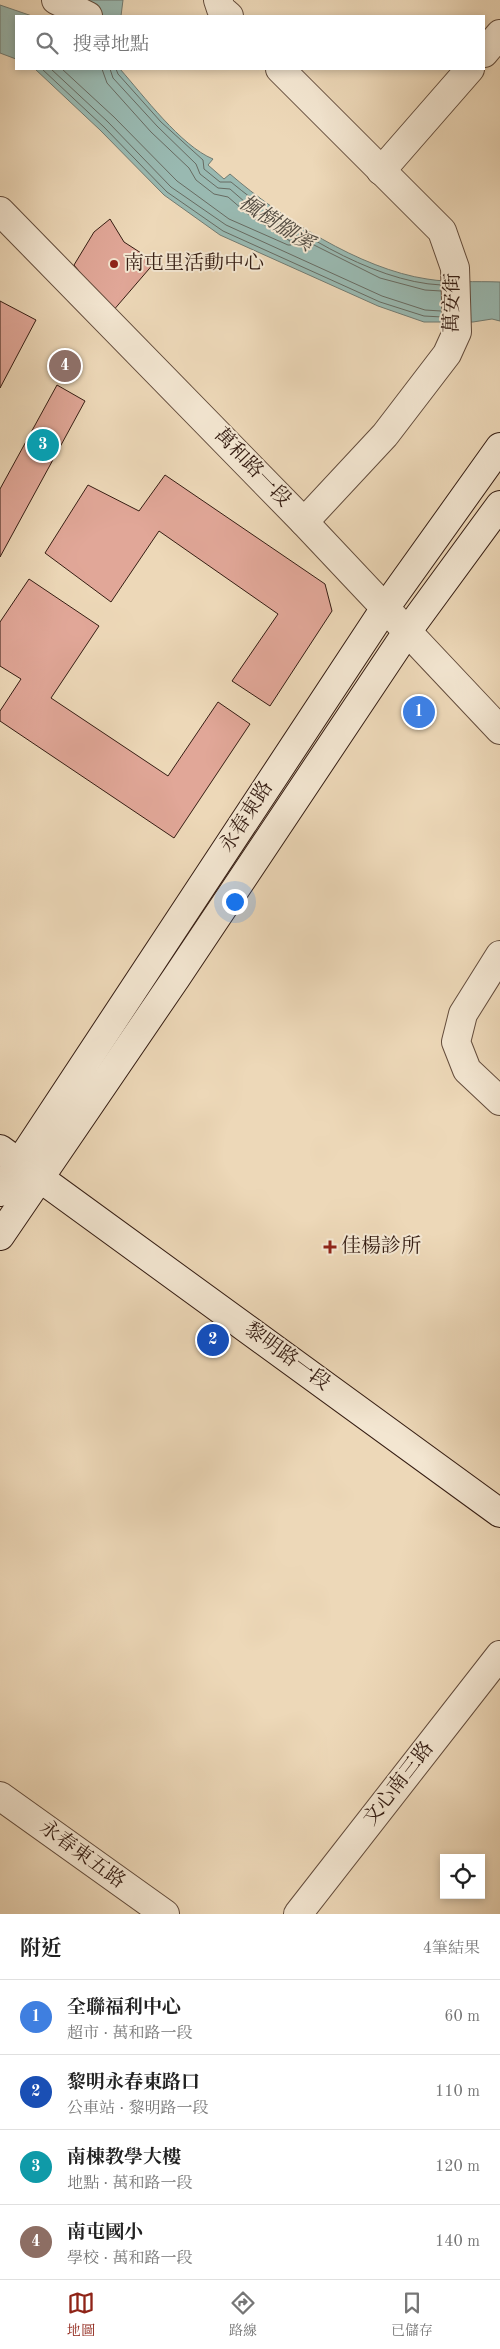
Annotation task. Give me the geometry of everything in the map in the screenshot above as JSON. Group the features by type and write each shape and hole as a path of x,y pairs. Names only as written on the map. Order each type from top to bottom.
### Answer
{"street":[{"path":"56,0 86,15"},
{"path":"218,0 221,9 228,15"},
{"path":"485,52 500,34"},
{"name":"萬安街","path":"281,70 442,232 455,268 457,332 447,354 385,435 304,522"},
{"path":"381,171 469,70"},
{"name":"萬和路一段","path":"0,211 304,522 500,730"},
{"name":"永春東路","path":"0,1192 385,608 500,447"},
{"name":"永春東路","path":"0,1236 20,1163 182,969 408,632 500,505"},
{"path":"500,955 463,1014 456,1042 468,1070 500,1101"},
{"name":"黎明路一段","path":"20,1163 500,1513"},
{"name":"文心南三路","path":"298,1914 500,1655"},
{"name":"永春東五路","path":"0,1796 165,1914"}],"water":[{"path":"63,0 123,0 121,15 91,15"},
{"path":"0,5 29,15 15,15 15,59 0,53"},
{"name":"楓樹腳溪","path":"36,70 121,70 176,132 188,143 213,159 208,165 224,179 230,174 250,191 297,224 322,239 375,265 427,279 500,282 500,321 492,319 473,322 424,322 378,306 220,235 164,195 100,130"}],"building":[{"name":"南屯里活動中心","path":"110,219 124,242 155,262 112,312 74,265 94,232"},
{"path":"0,301 36,320 0,388"},
{"path":"57,385 85,401 0,557 0,489"},
{"path":"165,475 325,584 332,611 270,706 232,681 278,614 159,531 111,602 45,553 88,485 139,511"},
{"path":"29,579 99,626 51,698 168,776 218,702 250,724 174,838 0,721 0,711 21,679 0,666 0,622"}],"place":[{"name":"南屯里活動中心","path":"114,264"},
{"name":"南屯國小","path":"65,366"},
{"name":"南棟教學大樓","path":"43,445"},
{"name":"全聯福利中心","path":"419,712"},
{"name":"佳楊診所","path":"330,1247"},
{"name":"黎明永春東路口","path":"213,1340"}]}
